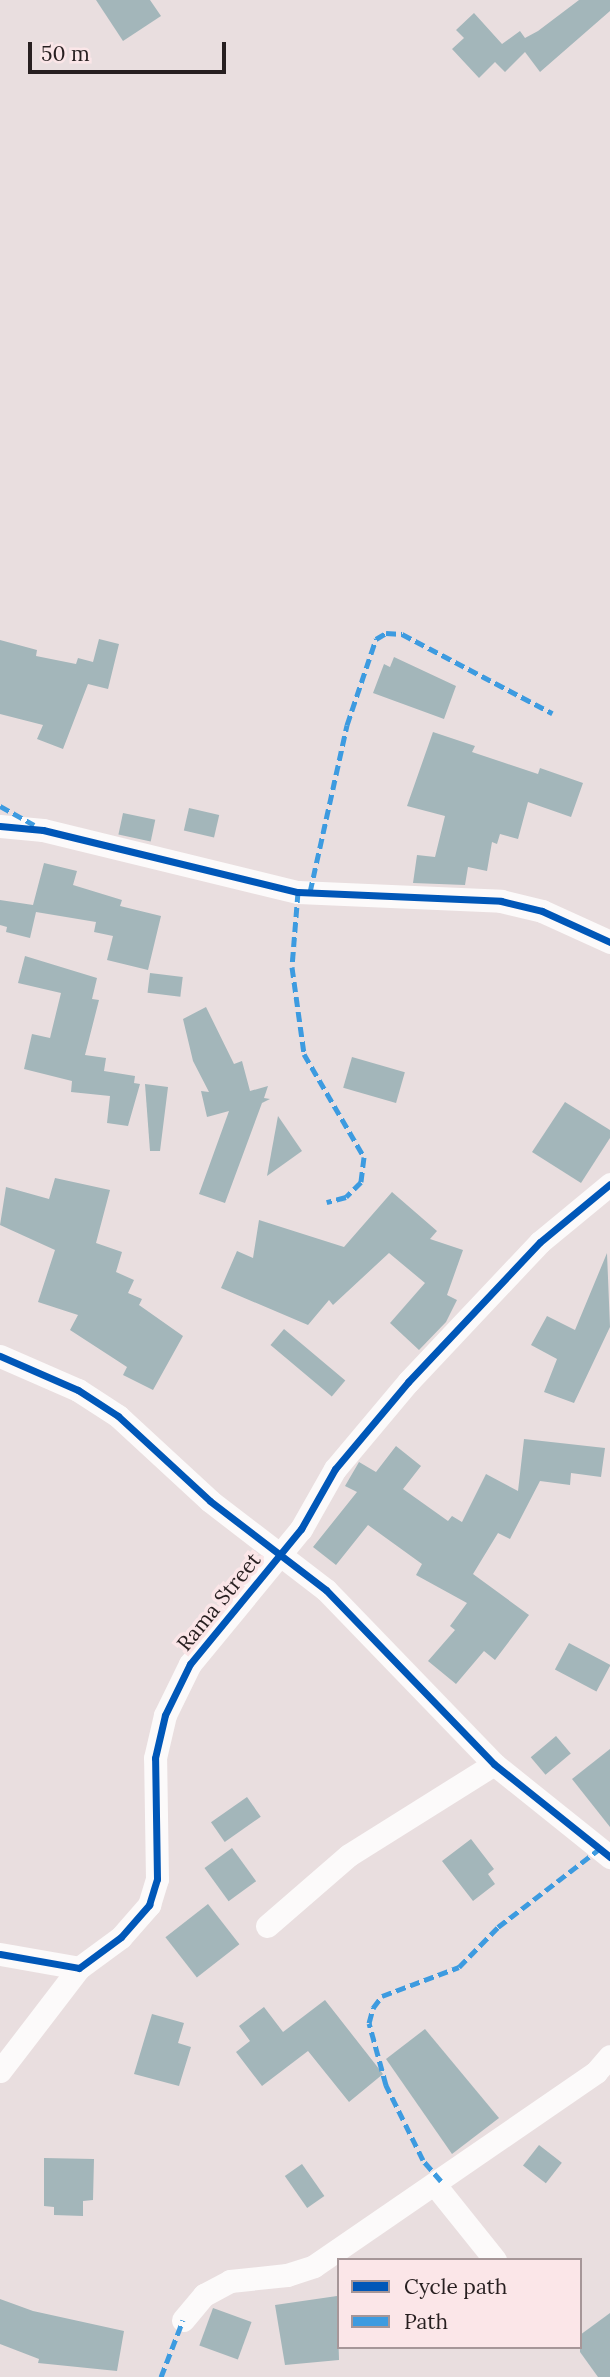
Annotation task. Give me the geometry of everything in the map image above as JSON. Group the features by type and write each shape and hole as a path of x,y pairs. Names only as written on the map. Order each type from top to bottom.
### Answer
{"street":[{"path":"0,826 43,830 298,892 501,901 542,911 610,942"},
{"name":"Rama Street","path":"0,2071 79,1968 121,1937 149,1905 157,1879 155,1758 174,1691 190,1664 281,1555 335,1469 408,1382 540,1242 610,1184"},
{"path":"0,1356 78,1390 118,1416 210,1501 326,1590 494,1764 610,1857"},
{"path":"267,1926 349,1855 494,1764"},
{"path":"0,1954 79,1968"},
{"path":"183,2320 204,2295 229,2281 287,2275 314,2266 596,2072 610,2056"},
{"path":"435,2185 493,2258"}],"building":[{"path":"96,0 150,0 161,16 123,41"},
{"path":"579,0 610,0 610,11 540,72 525,52 505,72 495,62 479,78 452,49 464,38 456,30 474,13 502,44 520,31 525,38 538,31"},
{"path":"99,639 119,644 108,689 88,684 63,749 37,739 43,725 0,714 0,640 37,650 36,656 76,664 78,658 93,662"},
{"path":"394,657 456,686 444,719 373,693 384,664 390,667"},
{"path":"433,732 475,746 472,752 538,774 540,768 583,783 571,817 528,802 518,839 500,834 497,844 492,842 487,871 468,867 465,885 413,883 417,855 435,857 445,816 407,806"},
{"path":"189,808 219,815 214,837 184,830"},
{"path":"123,813 155,820 151,841 118,835"},
{"path":"44,863 77,871 73,885 122,900 120,906 161,916 148,970 107,960 113,936 94,932 96,922 36,912 30,938 6,932 7,927 0,925 0,900 33,905"},
{"path":"25,956 97,978 92,999 99,1000 85,1055 106,1058 104,1071 135,1076 134,1083 140,1084 128,1126 107,1123 110,1096 71,1092 72,1081 24,1069 32,1034 50,1038 61,993 18,983"},
{"path":"150,973 183,977 180,997 148,993"},
{"path":"206,1007 234,1064 242,1061 250,1091 268,1086 264,1098 270,1099 262,1103 225,1203 199,1194 229,1111 207,1117 201,1091 209,1092 193,1061 183,1019"},
{"path":"352,1057 405,1072 396,1103 343,1088"},
{"path":"145,1084 168,1087 160,1151 150,1151"},
{"path":"565,1102 610,1130 610,1138 581,1183 532,1152"},
{"path":"278,1116 302,1151 267,1176"},
{"path":"55,1178 110,1190 96,1243 122,1252 116,1272 134,1280 128,1293 142,1299 139,1305 183,1336 153,1390 123,1375 127,1367 70,1330 78,1315 38,1302 55,1250 0,1225 6,1187 49,1199"},
{"path":"392,1192 437,1231 430,1239 463,1250 447,1295 457,1300 446,1322 419,1350 390,1323 425,1283 389,1253 333,1305 329,1300 308,1325 221,1288 237,1251 253,1258 259,1220 344,1247"},
{"path":"607,1253 610,1327 574,1403 544,1392 557,1359 531,1345 547,1316 575,1330"},
{"path":"284,1329 345,1380 332,1397 271,1345"},
{"path":"524,1439 605,1448 601,1477 571,1473 570,1485 540,1481 510,1539 498,1533 473,1574 529,1615 495,1660 484,1651 456,1684 428,1661 455,1630 450,1626 467,1603 416,1575 422,1564 368,1525 336,1565 313,1547 357,1492 345,1486 359,1462 376,1472 396,1446 421,1466 403,1489 448,1521 452,1516 462,1522 486,1474 518,1491"},
{"path":"569,1643 610,1665 596,1692 555,1669"},
{"path":"556,1736 571,1754 546,1775 531,1757"},
{"path":"610,1749 610,1827 572,1779"},
{"path":"247,1797 261,1817 225,1842 211,1822"},
{"path":"471,1839 494,1869 488,1874 495,1884 473,1901 442,1861"},
{"path":"232,1848 256,1881 229,1901 204,1868"},
{"path":"208,1904 239,1944 197,1977 165,1937"},
{"path":"325,2000 383,2074 349,2102 308,2051 262,2086 236,2052 250,2041 239,2026 264,2007 283,2032"},
{"path":"152,2014 184,2023 178,2043 191,2047 179,2086 134,2074"},
{"path":"425,2029 499,2118 452,2154 386,2059"},
{"path":"539,2145 562,2163 546,2183 523,2165"},
{"path":"44,2158 94,2159 93,2200 83,2201 83,2216 54,2215 54,2207 44,2206"},
{"path":"302,2164 324,2196 307,2208 285,2176"},
{"path":"337,2296 339,2360 285,2365 275,2305"},
{"path":"0,2299 33,2311 124,2331 117,2371 38,2363 39,2359 0,2344"},
{"path":"213,2308 252,2322 238,2360 199,2346"},
{"path":"610,2313 610,2377 598,2377 580,2352 582,2334"}],"marked path":[{"path":"310,892 347,725 376,639 386,633 402,634 552,713"},
{"path":"0,806 34,825"},
{"path":"298,892 292,967 304,1054 364,1157 361,1182 346,1197 327,1202"},
{"path":"441,2181 423,2160 386,2085 369,2023 373,2008 382,1996 459,1967 498,1927 598,1850"},
{"path":"161,2377 183,2320"}],"cycle path":[{"path":"0,826 43,830 298,892 501,901 542,911 610,942"},
{"path":"0,1954 79,1968 121,1937 149,1905 157,1879 155,1758 165,1715 190,1664 301,1529 335,1469 408,1382 540,1242 610,1184"},
{"path":"0,1356 78,1390 118,1416 210,1501 326,1590 494,1764 610,1857"}]}
